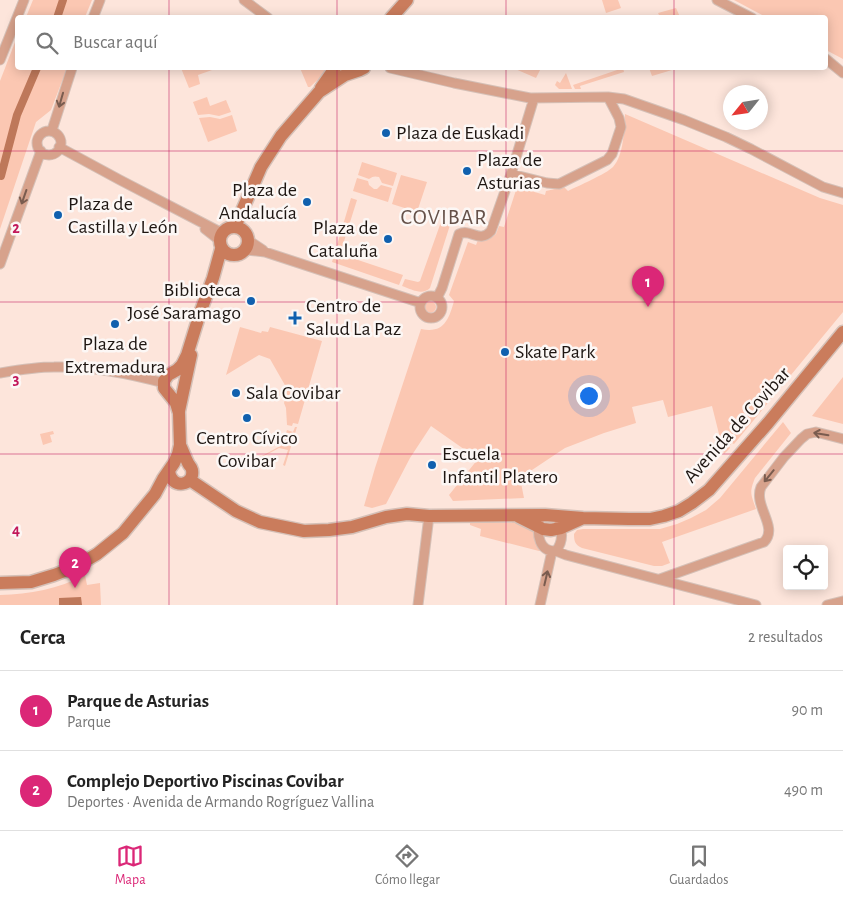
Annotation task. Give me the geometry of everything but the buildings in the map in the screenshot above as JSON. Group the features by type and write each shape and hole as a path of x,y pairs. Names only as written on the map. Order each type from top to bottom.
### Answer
{"street":[{"path":"18,15 24,0"},
{"path":"93,15 100,0"},
{"path":"244,0 264,15"},
{"path":"394,15 407,0"},
{"path":"717,0 746,15"},
{"path":"0,60 15,22"},
{"path":"828,61 843,73"},
{"path":"51,131 54,128 71,70"},
{"path":"238,228 242,208 261,167 285,131 338,70 360,70"},
{"path":"399,70 486,90 534,98 624,98 684,120 751,148 823,186 843,193"},
{"path":"511,174 559,184 607,160 612,154 621,127 619,118 608,97"},
{"path":"436,298 442,288 459,234 464,232 480,237 487,236 491,231 534,98"},
{"path":"43,132 54,132 59,137 60,147 55,152 48,154 41,151 37,145 38,138 43,132"},
{"path":"60,147 196,220 220,240 226,254 233,256"},
{"path":"0,264 41,151"},
{"path":"169,383 182,365 191,345 213,278 220,240 225,229 230,227 238,228 246,234 247,245 240,254 233,256 221,267 213,278"},
{"path":"247,245 421,303"},
{"path":"429,296 436,298 442,306 440,313 435,318 424,316 420,310 421,303 429,296"},
{"name":"Avenida de Covibar","path":"183,482 260,522 304,531 352,527 383,518 407,514 429,516 516,516 556,525 583,518 650,518 664,516 679,511 709,490 742,454 843,332"},
{"path":"183,482 171,478 172,467 180,445 179,414 191,357 191,345"},
{"path":"0,379 0,373 21,369 51,366 78,367 110,371 169,383 180,375 184,386"},
{"path":"169,383 176,395 184,386"},
{"path":"169,383 179,414"},
{"path":"660,579 764,542 769,537 770,531 759,498 761,487 800,439 807,434 816,432 843,439"},
{"path":"155,494 168,486 183,482 192,476 192,467 180,445"},
{"path":"0,584 31,582 75,568 97,554 123,533 155,494 162,480 178,461 184,461 189,464"},
{"path":"418,605 429,516"},
{"name":"Avenida de Covibar","path":"516,516 538,527 551,530 556,525"},
{"path":"581,558 570,550 556,525 541,519 538,533 541,544 546,548 566,555 756,605"},
{"path":"540,605 554,551 560,545 556,525"},
{"path":"827,605 843,600"}],"shaded area":[{"path":"33,0 92,0 86,15 27,15"},
{"path":"602,0 618,0 621,8 606,13"},
{"path":"734,0 843,0 843,59 828,51 828,15 762,15"},
{"path":"676,8 679,15 659,15 658,13"},
{"path":"15,42 15,70 66,70 51,110 36,122 0,229 0,81"},
{"path":"182,70 212,70 198,75 200,84 189,88"},
{"path":"301,70 324,70 325,73 308,87"},
{"path":"518,70 540,70 536,78"},
{"path":"617,70 624,70 624,72 580,86 581,89 575,89 573,85"},
{"path":"650,70 672,70 652,76"},
{"path":"566,73 572,89 559,89 555,85 557,81 560,83"},
{"path":"207,97 210,106 226,100 231,112 219,116 209,114 198,115 193,102"},
{"path":"625,114 820,198 843,205 843,312 724,454 712,406 668,417 663,400 632,407 636,423 565,448 520,478 524,498 453,501 449,495 478,459 431,426 410,458 386,504 372,508 364,506 421,329 429,330 440,327 450,314 454,301 449,295 468,242 476,245 478,240 488,240 496,234 499,226 504,227 517,187 545,195 546,191 564,187 568,191 613,167 617,162 621,149"},
{"path":"232,115 237,131 208,142 199,118 210,117 220,119"},
{"path":"362,162 397,173 393,186 382,183 379,177 369,179 358,175"},
{"path":"401,175 427,182 417,212 392,204"},
{"path":"357,178 368,181 369,185 374,189 381,185 392,188 388,202 353,191"},
{"path":"351,198 357,200 340,254 403,275 399,285 332,262"},
{"path":"441,222 450,225 430,288 420,292 402,286 405,279 420,281"},
{"path":"428,301 432,301 436,307 432,313 428,313 424,309 424,305"},
{"path":"240,327 261,333 262,331 268,332 270,327 322,341 298,424 287,425 284,403 286,396 282,390 286,387 270,359 259,355 226,375"},
{"path":"843,377 843,424 812,416"},
{"path":"783,422 791,433 755,478 751,493 756,509 662,542 670,563 654,566 582,548 575,542 574,534 577,530 660,529 677,524 706,510 720,498"},
{"path":"295,427 297,427 285,466 283,465 288,450 279,448 264,456 265,465 261,464 262,456 282,445 287,430 293,432"},
{"path":"53,431 54,434 50,435 52,442 43,445 40,434"},
{"path":"513,520 530,527 542,550 539,551 480,536 481,529 470,525 470,521 512,523"},
{"path":"85,575 87,585 100,583 101,605 0,605 0,595 44,590 65,584"},
{"path":"81,597 82,605 59,605 59,598"}],"waterway":[{"path":"58,15 63,0"},
{"path":"1,176 17,115 36,70"}],"place":[{"name":"Plaza de Euskadi","path":"386,133"},
{"name":"Plaza de Asturias","path":"467,171"},
{"name":"Plaza de Andalucía","path":"307,202"},
{"name":"Plaza de Castilla y León","path":"58,215"},
{"name":"Plaza de Cataluña","path":"388,239"},
{"name":"Biblioteca José Saramago","path":"251,301"},
{"name":"Parque de Asturias","path":"648,307"},
{"name":"Centro de Salud La Paz","path":"295,318"},
{"name":"Plaza de Extremadura","path":"115,324"},
{"name":"Skate Park","path":"505,352"},
{"name":"Sala Covibar","path":"236,393"},
{"name":"Centro Cívico Covibar","path":"247,418"},
{"name":"Escuela Infantil Platero","path":"432,465"},
{"name":"Complejo Deportivo Piscinas Covibar","path":"75,588"}],"district":[{"name":"COVIBAR","path":"444,217"}]}
